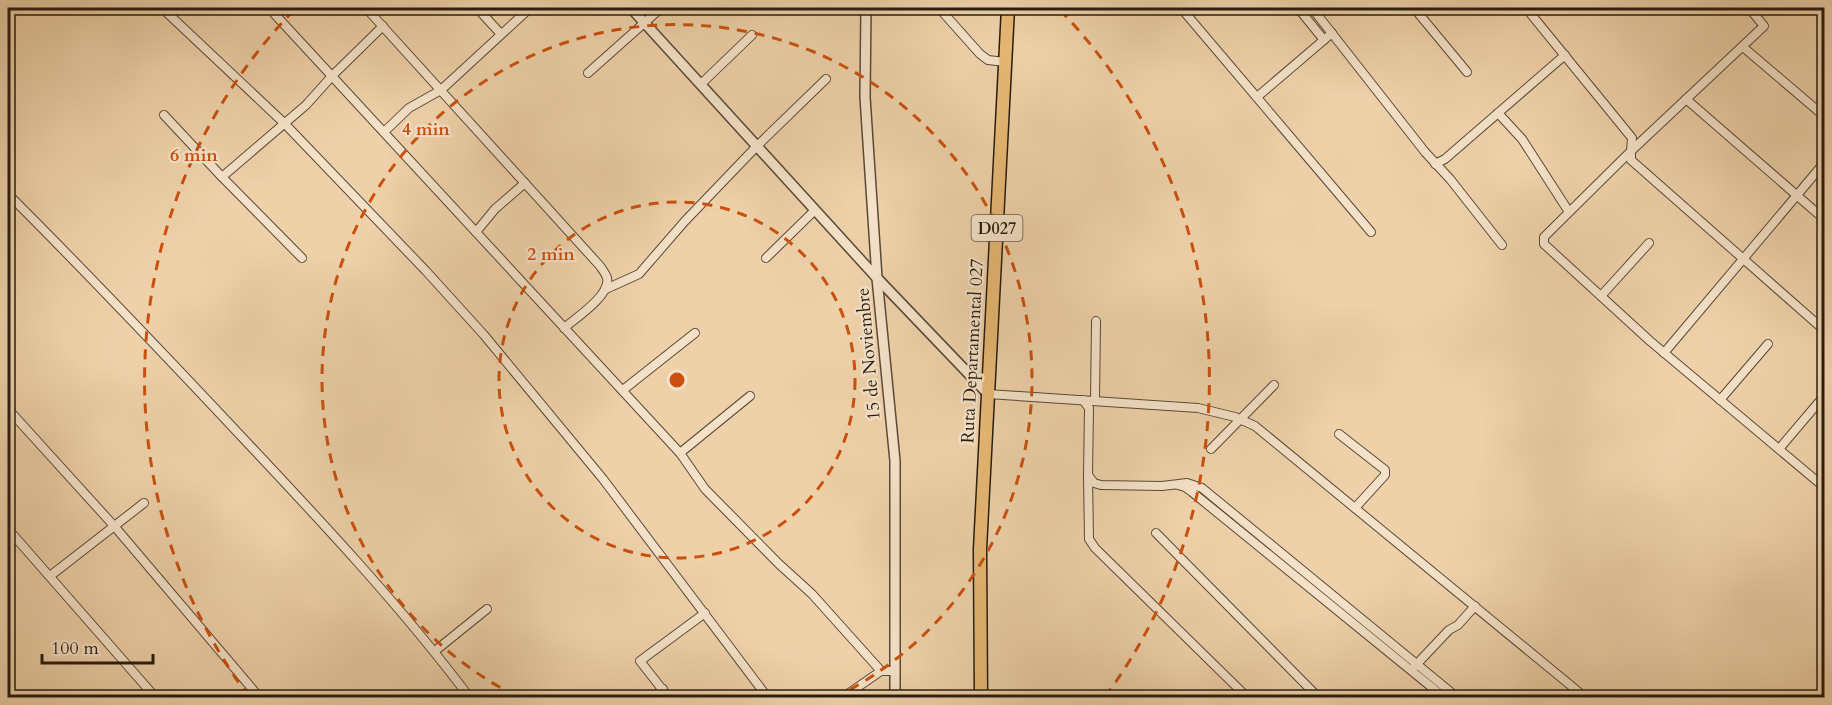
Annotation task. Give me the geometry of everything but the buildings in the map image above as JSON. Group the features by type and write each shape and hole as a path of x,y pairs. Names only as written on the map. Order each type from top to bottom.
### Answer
{"main road":[{"name":"Ruta Departamental 027","path":"981,698 980,549 1008,8"}],"street":[{"path":"162,8 284,123 484,335 603,479 768,698"},
{"path":"269,8 680,453 705,489 812,594 881,671"},
{"path":"366,8 600,266 607,279 606,289"},
{"path":"477,8 501,33"},
{"path":"384,132 409,108 441,90 530,8"},
{"path":"631,8 877,278 988,394 1198,408 1242,419 1255,426 1586,698"},
{"path":"588,72 661,8"},
{"name":"15 de Noviembre","path":"866,8 865,98 877,278 895,462 895,698"},
{"path":"939,8 980,54 988,60 1005,62"},
{"path":"1181,8 1371,232"},
{"path":"1298,8 1324,40"},
{"path":"1414,8 1467,72"},
{"path":"1526,8 1632,138 1631,160 1824,330"},
{"path":"1749,8 1764,26 1569,212 1544,237 1545,244 1664,353 1824,487"},
{"path":"1317,9 1332,33 1502,245"},
{"path":"222,177 306,105 383,26"},
{"path":"1257,97 1332,33"},
{"path":"701,84 752,35"},
{"path":"1743,47 1824,116"},
{"path":"1435,164 1445,159 1564,55"},
{"path":"564,328 599,298 606,289 639,274 685,221 826,79"},
{"path":"1686,99 1824,219"},
{"path":"1498,113 1522,139 1569,212"},
{"path":"164,115 302,258"},
{"path":"1664,353 1824,163"},
{"path":"476,232 495,209 525,183"},
{"path":"8,194 93,279 326,526 435,651 470,698"},
{"path":"766,258 815,210"},
{"path":"1601,296 1649,243"},
{"path":"1095,401 1096,321"},
{"path":"622,390 695,333"},
{"path":"1720,400 1768,344"},
{"path":"1211,448 1274,385"},
{"path":"680,453 750,396"},
{"path":"1779,449 1824,396"},
{"path":"1083,400 1089,408 1089,539 1095,548 1248,698"},
{"path":"8,409 115,527 260,698"},
{"path":"1340,434 1384,470 1385,475 1355,508"},
{"path":"1088,475 1094,483 1101,485 1185,487 1414,667 1458,698"},
{"path":"50,576 144,503"},
{"path":"8,530 156,698"},
{"path":"1156,533 1319,698"},
{"path":"1414,667 1475,606"},
{"path":"435,651 487,609"},
{"path":"669,698 640,661 705,614"},
{"path":"1414,667 1445,698"},
{"path":"842,698 881,671 895,671"},
{"path":"652,698 663,689"}]}
